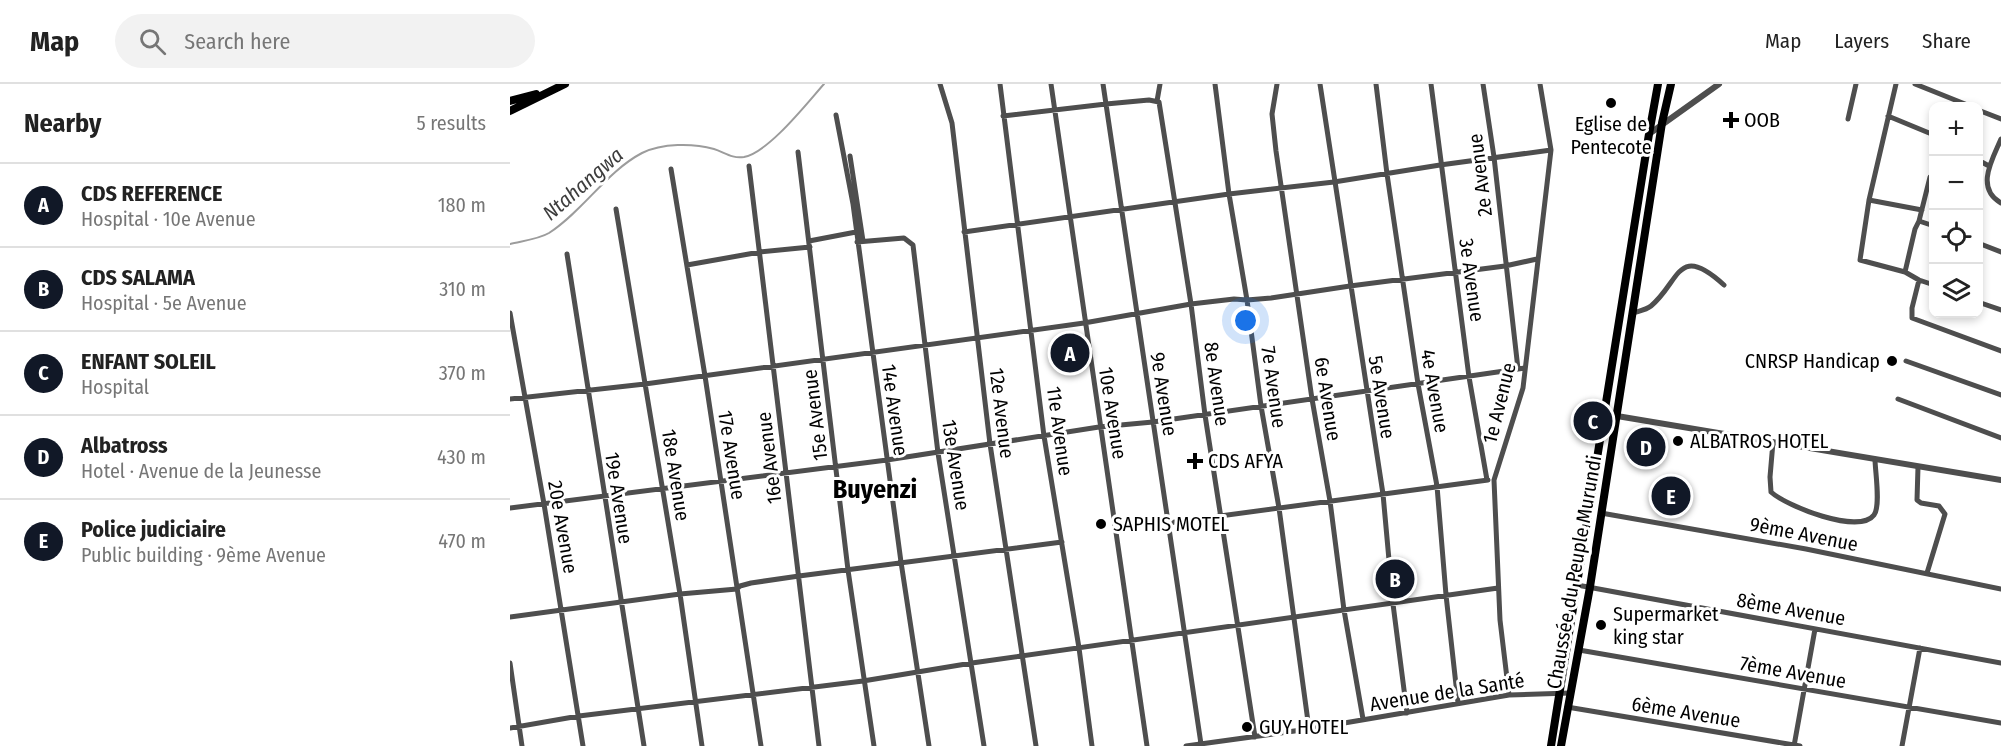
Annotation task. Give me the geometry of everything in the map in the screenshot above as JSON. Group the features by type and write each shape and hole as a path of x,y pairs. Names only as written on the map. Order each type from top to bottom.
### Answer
{"main road":[{"path":"510,111 565,84"},
{"name":"Chaussée du Peuple Murundi","path":"1551,746 1648,134 1658,84"},
{"name":"Chaussée du Peuple Murundi","path":"1561,746 1590,587 1662,123 1671,84"},
{"path":"510,101 546,93"}],"street":[{"name":"12e Avenue","path":"939,84 952,123 990,444 1036,746"},
{"name":"11e Avenue","path":"1000,84 1044,436 1079,648 1092,746"},
{"name":"10e Avenue","path":"1051,84 1147,746"},
{"name":"9e Avenue","path":"1103,84 1201,744"},
{"name":"8e Avenue","path":"1160,84 1159,103 1255,737"},
{"name":"7e Avenue","path":"1215,84 1228,194 1279,508 1309,729"},
{"name":"6e Avenue","path":"1277,84 1272,114 1281,188 1312,399 1330,501 1344,610 1363,719"},
{"name":"4e Avenue","path":"1376,84 1418,384 1437,486 1458,703"},
{"name":"3e Avenue","path":"1431,84 1469,377 1487,480"},
{"name":"2e Avenue","path":"1483,84 1494,157 1518,369"},
{"name":"1e Avenue","path":"1509,695 1498,588 1494,480 1523,388 1551,150 1540,84"},
{"path":"1648,134 1719,84"},
{"path":"1848,118 1856,84"},
{"path":"1896,84 1869,200 1860,260 1905,272 1929,283"},
{"path":"1915,84 1960,102"},
{"name":"5e Avenue","path":"1321,85 1383,494 1393,604 1407,713"},
{"path":"1003,116 1106,104 1159,103"},
{"path":"1983,112 2001,119"},
{"name":"14e Avenue","path":"837,115 856,232 860,242 871,353 929,746"},
{"path":"1888,116 1929,133"},
{"path":"2001,139 1999,149 1989,166 1987,187 1992,196 2001,203"},
{"path":"964,232 1551,150"},
{"name":"15e Avenue","path":"798,152 848,570 874,746"},
{"path":"850,156 860,242"},
{"path":"1983,163 1989,166"},
{"name":"16e Avenue","path":"749,166 819,746"},
{"name":"17e Avenue","path":"671,169 705,376 760,746"},
{"path":"1905,272 1929,181"},
{"path":"1869,200 1922,210"},
{"name":"18e Avenue","path":"616,209 680,594 702,746"},
{"path":"1919,221 1929,224"},
{"path":"687,265 810,244 856,232"},
{"name":"13e Avenue","path":"860,242 904,238 913,245 938,453 984,746"},
{"path":"1983,245 2001,252"},
{"name":"19e Avenue","path":"567,254 644,746"},
{"path":"510,399 645,384 823,360 1084,323 1191,304 1297,295 1505,266 1537,259"},
{"path":"1633,313 1648,309 1674,276 1686,268 1702,268 1724,285"},
{"path":"1919,280 1912,308 1912,318 2001,351"},
{"path":"1983,304 2001,310"},
{"name":"20e Avenue","path":"510,313 583,746"},
{"path":"1906,361 2001,395"},
{"path":"510,508 604,498 938,453 1100,427 1205,415 1525,368"},
{"path":"1898,399 2001,438"},
{"path":"1605,414 2001,480"},
{"path":"1773,442 1771,492 1779,500 1834,519 1855,522 1868,520 1874,515 1878,508 1875,459"},
{"path":"1918,466 1917,500 1921,503 1939,506 1945,514 1927,573"},
{"path":"1168,523 1494,480"},
{"name":"9ème Avenue","path":"1601,513 1806,549 2001,589"},
{"path":"510,617 680,594 737,589 751,583 799,576 1062,542"},
{"name":"8ème Avenue","path":"1577,585 2001,663"},
{"path":"510,728 638,708 863,681 972,663 1498,588"},
{"path":"1796,746 1815,629"},
{"path":"1902,746 1920,648"},
{"name":"7ème Avenue","path":"1579,650 2001,723"},
{"path":"510,663 522,746"},
{"name":"Avenue de la Santé","path":"1186,746 1309,729 1509,695 1570,693"},
{"name":"6ème Avenue","path":"1567,707 1796,746"}],"waterway":[{"name":"Ntahangwa","path":"510,244 549,233 562,224 617,170 650,150 687,145 714,149 736,157 754,153 776,137 824,84"}],"place":[{"name":"Eglise de Pentecote","path":"1611,103"},
{"name":"OOB","path":"1731,120"},
{"name":"CDS REFERENCE","path":"1070,353"},
{"name":"CNRSP Handicap","path":"1892,361"},
{"name":"ENFANT SOLEIL","path":"1593,421"},
{"name":"ALBATROS HOTEL","path":"1678,441"},
{"name":"Albatross","path":"1646,447"},
{"name":"CDS AFYA","path":"1195,461"},
{"name":"Police judiciaire","path":"1671,496"},
{"name":"SAPHIS MOTEL","path":"1101,524"},
{"name":"CDS SALAMA","path":"1395,579"},
{"name":"Supermarket king star","path":"1601,625"},
{"name":"GUY HOTEL","path":"1247,727"}],"district":[{"name":"Buyenzi","path":"875,489"}]}
